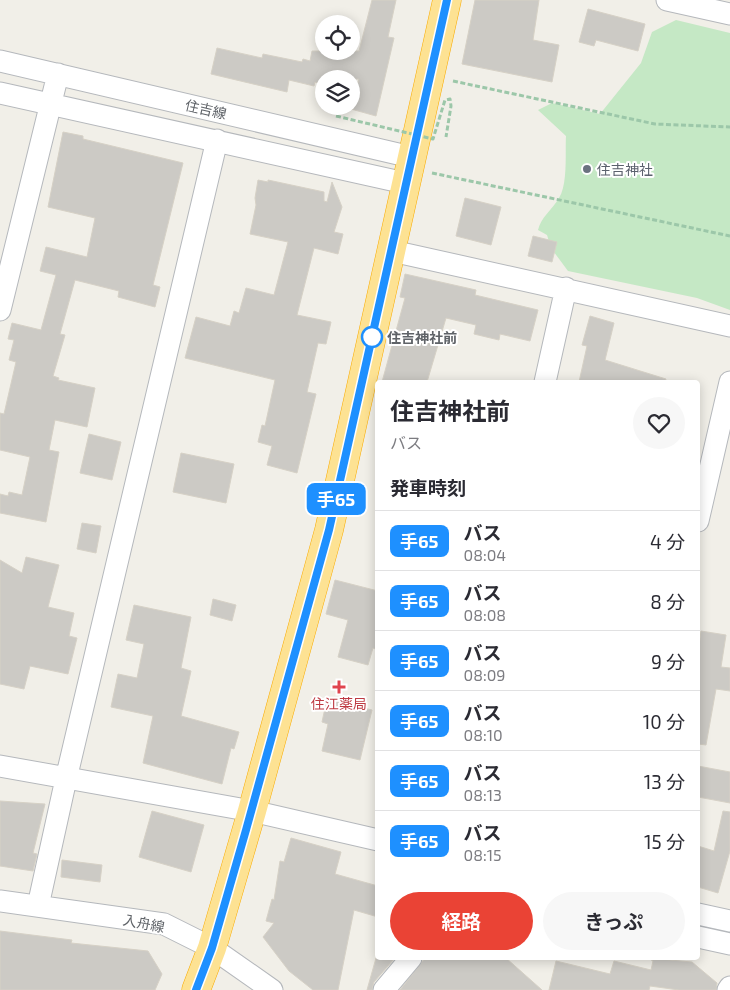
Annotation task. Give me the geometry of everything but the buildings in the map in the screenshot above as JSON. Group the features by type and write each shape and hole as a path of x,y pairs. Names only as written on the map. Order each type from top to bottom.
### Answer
{"highway":[{"path":"196,990 212,948 252,811 329,530 392,251 416,171 448,0"}],"street":[{"path":"670,0 730,14"},
{"name":"住吉線","path":"0,62 58,74 416,171"},
{"path":"0,310 58,74"},
{"name":"住吉線","path":"0,93 217,140 416,171"},
{"path":"38,906 66,779 217,140"},
{"path":"392,251 566,288 730,326"},
{"path":"544,380 566,288"},
{"path":"700,512 730,382"},
{"path":"0,766 252,811 375,839"},
{"name":"入舟線","path":"0,901 164,924 212,948 272,990"},
{"path":"700,914 730,921"},
{"path":"700,936 730,944"},
{"path":"384,990 409,960"}],"path":[{"path":"452,81 655,124 730,127"},
{"path":"336,116 433,139 445,100 450,99 451,106 446,137"},
{"path":"416,171 730,236"}],"green space":[{"path":"676,20 730,33 730,310 697,298 568,271 551,248 547,235 538,230 562,192 565,176 566,136 538,110 552,103 600,114 641,63 652,32"}],"bus line":[{"name":"手65","path":"196,990 212,948 329,530 447,0"}],"place":[{"name":"住吉神社","path":"587,169"},
{"name":"住吉神社前","path":"372,337"},
{"name":"住江薬局","path":"339,687"}]}
